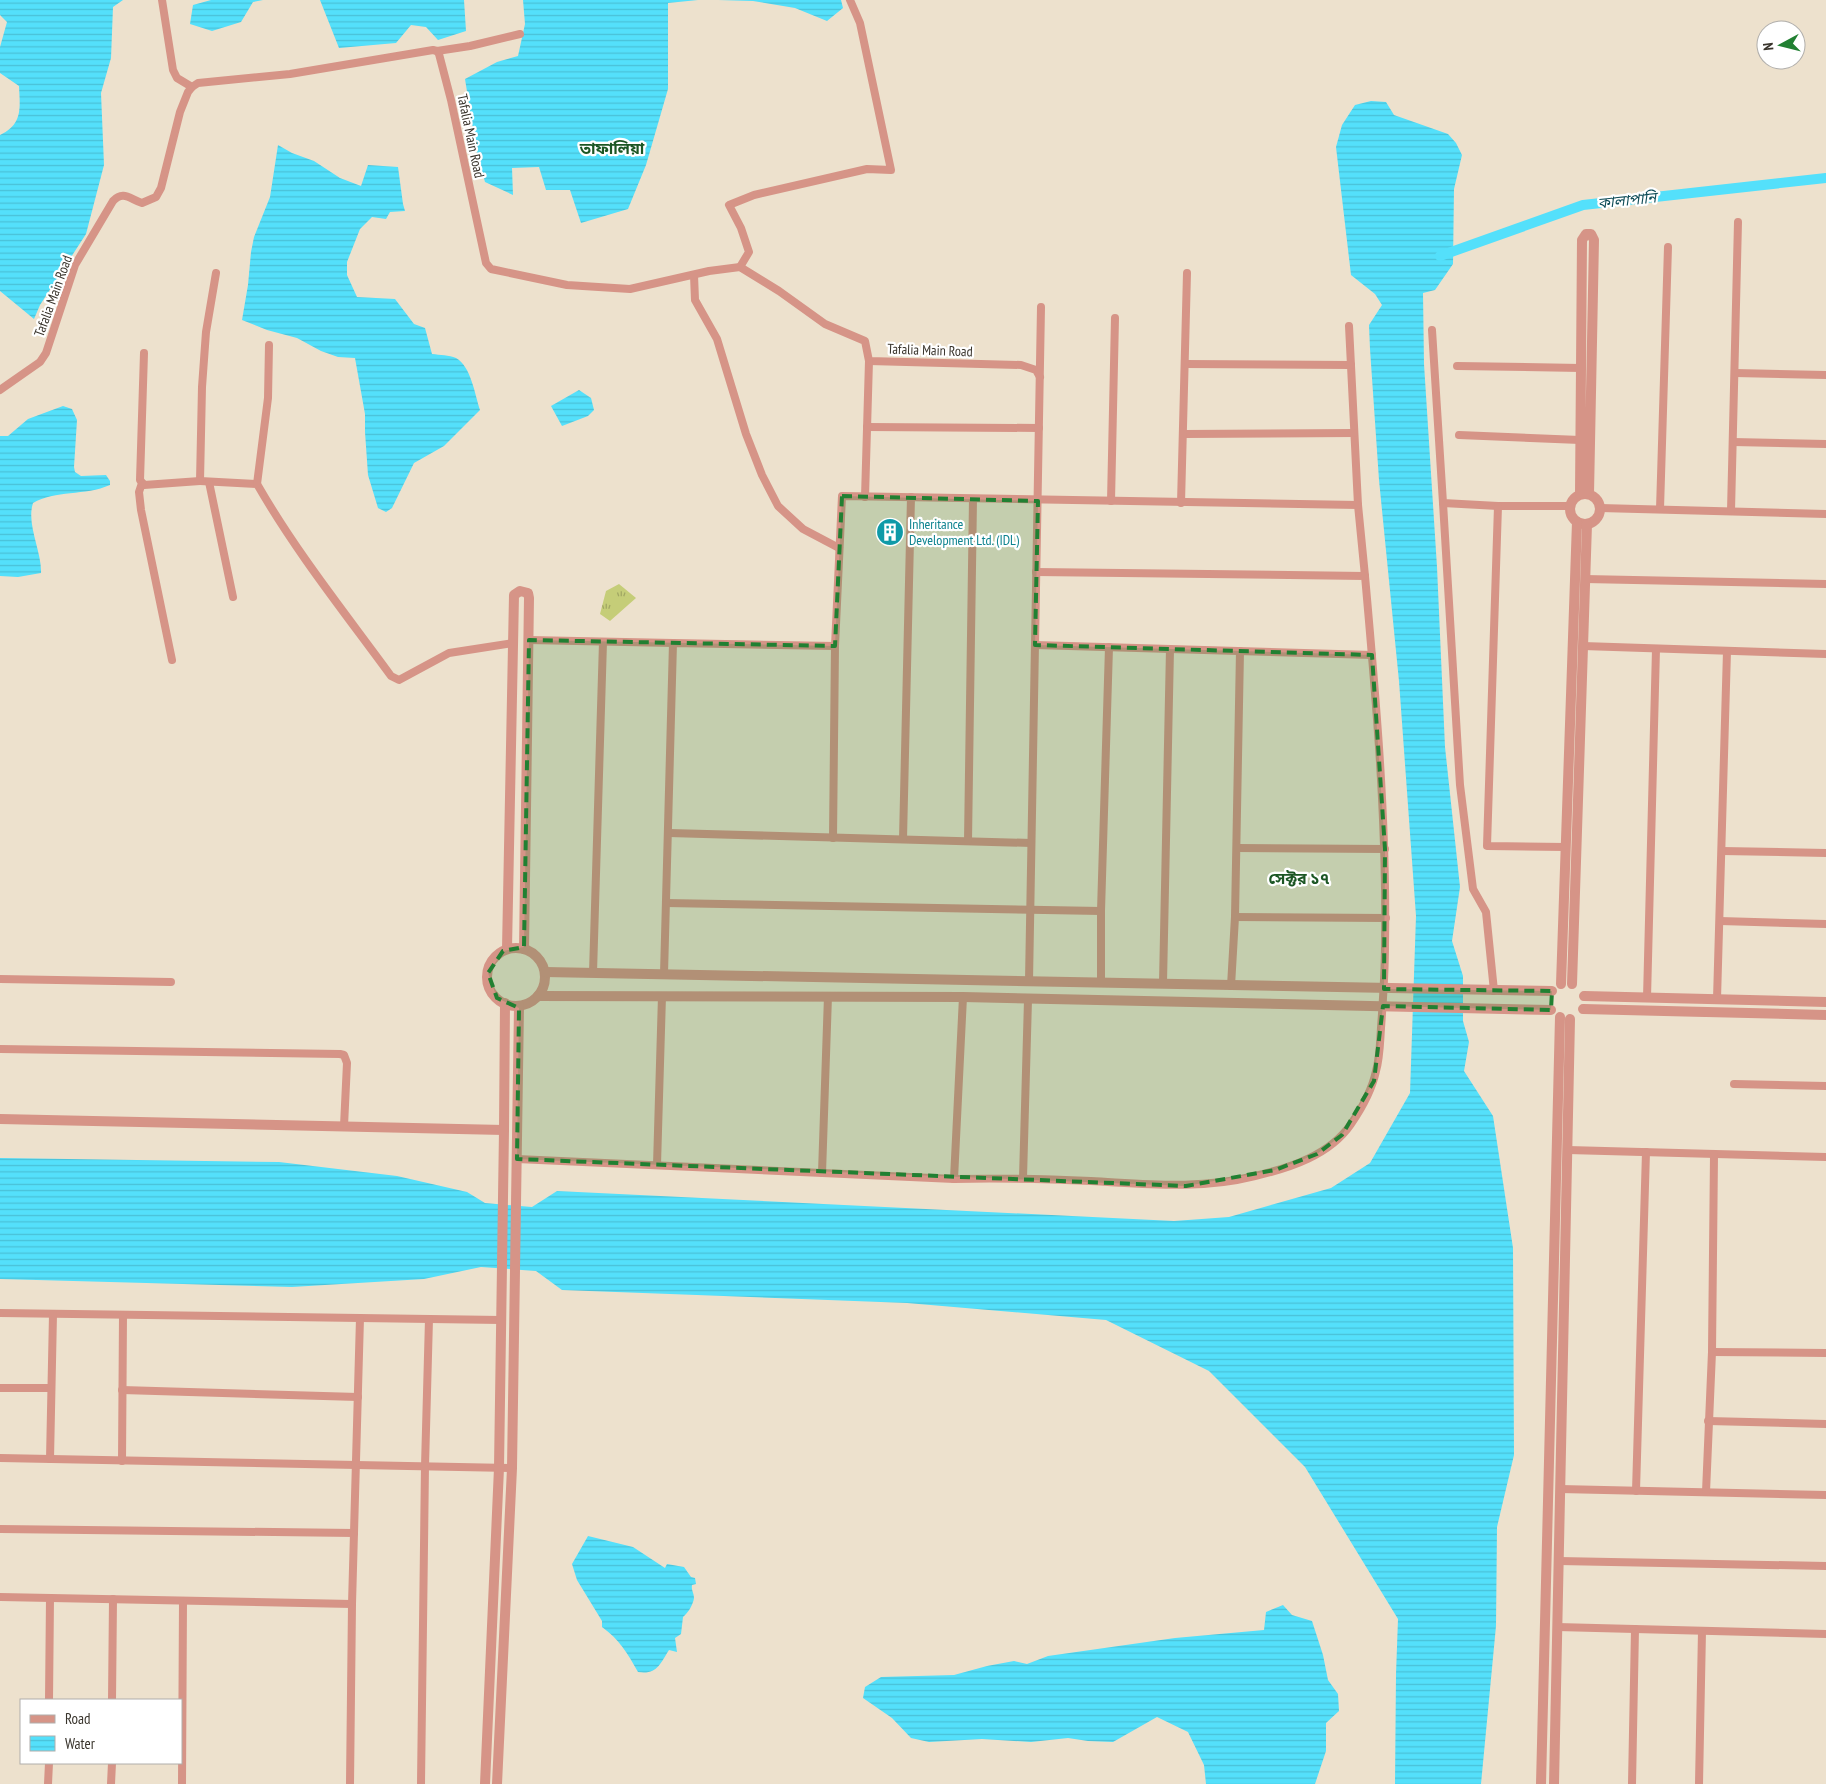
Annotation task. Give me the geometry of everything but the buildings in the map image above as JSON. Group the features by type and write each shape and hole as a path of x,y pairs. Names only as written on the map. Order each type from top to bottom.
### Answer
{"street":[{"path":"162,0 173,70 177,78 192,87 198,83 290,74 433,50 470,46 520,34"},
{"path":"740,267 748,252 741,228 729,204 754,196 867,169 892,170 860,23 850,0"},
{"name":"Tafalia Main Road","path":"437,51 451,100 488,267 513,275 567,285 621,289 638,288 740,267 770,285 826,324 865,341 869,361 1021,365 1036,370 1040,377"},
{"name":"Tafalia Main Road","path":"0,390 40,362 46,354 75,265 113,200 118,196 124,195 142,203 156,197 161,188 180,112 192,87"},
{"path":"1731,511 1738,222"},
{"path":"1586,234 1591,234 1594,240 1584,494 1580,440 1582,240 1586,234"},
{"path":"1660,509 1668,247"},
{"path":"200,481 202,387 206,332 216,273"},
{"path":"1181,503 1187,273"},
{"path":"694,275 695,300 717,340 749,442 762,475 778,506 803,529 839,548"},
{"path":"1029,982 1041,307"},
{"path":"1111,501 1115,318"},
{"path":"517,1159 954,1179 1023,1178 1186,1186 1254,1176 1294,1164 1317,1154 1342,1135 1351,1124 1368,1094 1377,1068 1387,989 1385,848 1372,655 1358,505 1348,326"},
{"path":"1432,330 1460,786 1473,889 1486,912 1494,991"},
{"path":"269,344 268,398 257,484 274,513 317,575 391,676 399,680 449,653 513,643"},
{"path":"144,353 140,480 142,483 139,492 141,510 172,660"},
{"path":"865,496 869,361"},
{"path":"1185,364 1350,365"},
{"path":"1457,366 1581,368"},
{"path":"1735,373 1826,375"},
{"path":"867,427 1039,428"},
{"path":"1184,434 1354,433"},
{"path":"1459,435 1580,440"},
{"path":"1733,442 1826,444"},
{"path":"142,483 144,485 200,481 257,484"},
{"path":"209,482 234,596"},
{"path":"1584,494 1597,499 1600,512 1595,520 1582,523 1571,516 1570,506 1573,499 1584,494"},
{"path":"833,838 835,646 842,496 1038,501 1358,505"},
{"path":"903,839 911,497"},
{"path":"968,841 973,499"},
{"path":"1443,504 1570,506"},
{"path":"1498,506 1487,846 1565,847"},
{"path":"1600,508 1826,514"},
{"path":"1561,984 1565,847 1582,523"},
{"path":"1572,984 1585,579 1582,523"},
{"path":"1036,572 1365,576"},
{"path":"1585,579 1826,584"},
{"path":"507,949 514,595 520,591 528,594 529,598 524,948"},
{"path":"529,640 835,646"},
{"path":"593,973 603,642"},
{"path":"664,974 673,643"},
{"path":"1035,645 1372,655"},
{"path":"1583,646 1826,654"},
{"path":"1101,983 1101,911 1109,647"},
{"path":"1163,984 1170,648"},
{"path":"1647,998 1656,649"},
{"path":"1231,986 1235,917 1240,651"},
{"path":"1717,999 1727,651"},
{"path":"669,833 1031,843"},
{"path":"1236,848 1385,848"},
{"path":"1722,851 1826,853"},
{"path":"666,903 1101,911"},
{"path":"1235,917 1386,918"},
{"path":"1720,921 1826,924"},
{"path":"524,948 538,957 544,972 544,986 538,996 519,1006 504,1003 497,998 491,991 488,982 490,964 495,956 507,949 524,948"},
{"path":"544,972 1552,991"},
{"path":"0,979 171,982"},
{"path":"538,996 963,997 1028,1000 1493,1008 1551,1010 1565,1018 1580,1013 1583,1009 1584,996 1582,991 1572,984 1561,984 1552,991 1549,1001 1551,1010"},
{"path":"657,1165 662,996"},
{"path":"822,1173 828,996"},
{"path":"1584,996 1826,1002"},
{"path":"954,1179 963,997"},
{"path":"1023,1178 1028,1000"},
{"path":"486,1784 499,1468 504,1173 504,1003"},
{"path":"497,1784 512,1468 519,1006"},
{"path":"1583,1009 1826,1015"},
{"path":"1554,1784 1568,1150 1565,1018"},
{"path":"1541,1784 1565,1018"},
{"path":"0,1049 340,1054 344,1055 347,1063 344,1126"},
{"path":"1734,1084 1826,1086"},
{"path":"0,1119 504,1130"},
{"path":"1568,1150 1826,1157"},
{"path":"1636,1491 1646,1152"},
{"path":"1706,1492 1712,1352 1714,1155"},
{"path":"0,1313 502,1320"},
{"path":"50,1459 53,1314"},
{"path":"122,1461 123,1315"},
{"path":"350,1784 352,1604 360,1318"},
{"path":"421,1784 429,1319"},
{"path":"1712,1352 1826,1353"},
{"path":"0,1388 51,1388"},
{"path":"122,1390 358,1396"},
{"path":"500,1417 513,1418"},
{"path":"1708,1421 1826,1424"},
{"path":"0,1458 512,1468"},
{"path":"1560,1489 1826,1495"},
{"path":"0,1529 354,1533"},
{"path":"1559,1560 1826,1566"},
{"path":"0,1597 352,1604"},
{"path":"49,1699 50,1598"},
{"path":"112,1699 113,1599"},
{"path":"182,1784 183,1601"},
{"path":"1558,1628 1826,1634"},
{"path":"1632,1784 1635,1629"},
{"path":"1699,1784 1702,1631"},
{"path":"48,1784 49,1764"},
{"path":"111,1784 112,1764"}],"highlighted area":[{"path":"842,496 1038,501 1035,645 1372,655 1385,849 1384,989 1552,991 1551,1010 1383,1006 1374,1081 1342,1135 1317,1154 1275,1170 1186,1186 517,1159 519,1008 497,998 488,973 503,951 524,947 529,640 835,646"}],"green space":[{"path":"619,584 636,598 610,621 600,614 606,591"}],"water":[{"path":"0,0 123,0 113,7 111,58 101,93 104,165 86,234 40,305 34,319 0,291 0,135 13,126 18,115 20,101 19,86 0,73 0,47 7,22 0,15"},
{"path":"211,0 263,0 253,2 241,22 212,31 190,24 193,5"},
{"path":"320,0 464,0 466,31 438,40 426,27 411,25 396,43 339,48"},
{"path":"523,0 698,0 668,3 668,89 646,165 628,209 581,223 570,190 546,190 539,167 512,168 513,195 485,182 477,154 465,79 497,62 518,56 525,24"},
{"path":"718,0 841,0 843,8 827,21 795,8 753,1"},
{"path":"1371,101 1386,102 1394,115 1448,134 1456,143 1462,155 1454,189 1453,264 1435,290 1423,293 1424,364 1437,567 1445,747 1460,887 1452,941 1463,976 1463,1021 1469,1042 1464,1071 1493,1116 1513,1248 1514,1455 1497,1527 1496,1626 1481,1784 1395,1784 1398,1619 1305,1467 1209,1371 1106,1320 907,1303 562,1290 536,1271 481,1267 424,1279 292,1287 0,1279 0,1158 279,1162 397,1176 467,1192 485,1203 532,1207 557,1191 1174,1221 1229,1217 1331,1188 1370,1163 1410,1093 1416,916 1399,681 1379,480 1370,349 1369,325 1382,305 1375,294 1351,275 1336,147 1342,125 1355,105"},
{"path":"278,145 292,153 314,161 340,178 361,186 368,165 398,167 405,211 390,212 386,219 372,217 360,229 347,262 347,275 357,297 395,299 414,324 425,328 432,354 453,357 461,362 469,374 474,389 480,410 444,446 414,463 392,508 386,512 378,508 368,475 365,414 355,358 338,357 321,351 297,338 267,330 242,320 254,237 270,197"},
{"path":"579,390 591,398 594,410 588,416 562,426 551,406"},
{"path":"63,406 72,409 77,420 75,472 81,476 106,475 110,485 91,491 51,496 33,503 31,520 41,573 18,577 0,576 0,436 8,436 28,419"},
{"path":"588,1536 633,1547 665,1568 667,1564 684,1567 691,1577 695,1578 696,1584 692,1585 693,1603 683,1617 681,1634 675,1638 677,1652 669,1650 660,1664 650,1672 638,1672 623,1647 602,1627 602,1621 577,1580 572,1564"},
{"path":"1283,1605 1292,1615 1312,1621 1323,1655 1328,1680 1338,1694 1339,1711 1326,1723 1326,1751 1315,1784 1206,1784 1204,1765 1188,1732 1157,1717 1113,1742 1068,1738 1031,1742 982,1739 929,1742 911,1738 892,1718 863,1698 865,1687 881,1677 954,1675 1014,1661 1027,1664 1048,1656 1175,1638 1264,1630 1266,1612"}],"waterway":[{"name":"কালাপানি","path":"1440,256 1583,205 1826,178"}],"place":[{"name":"Inheritance Development Ltd. (IDL)","path":"890,532"}],"district":[{"name":"তাফালিয়া","path":"612,148"},
{"name":"সেক্টর ১৭","path":"1299,878"}]}
